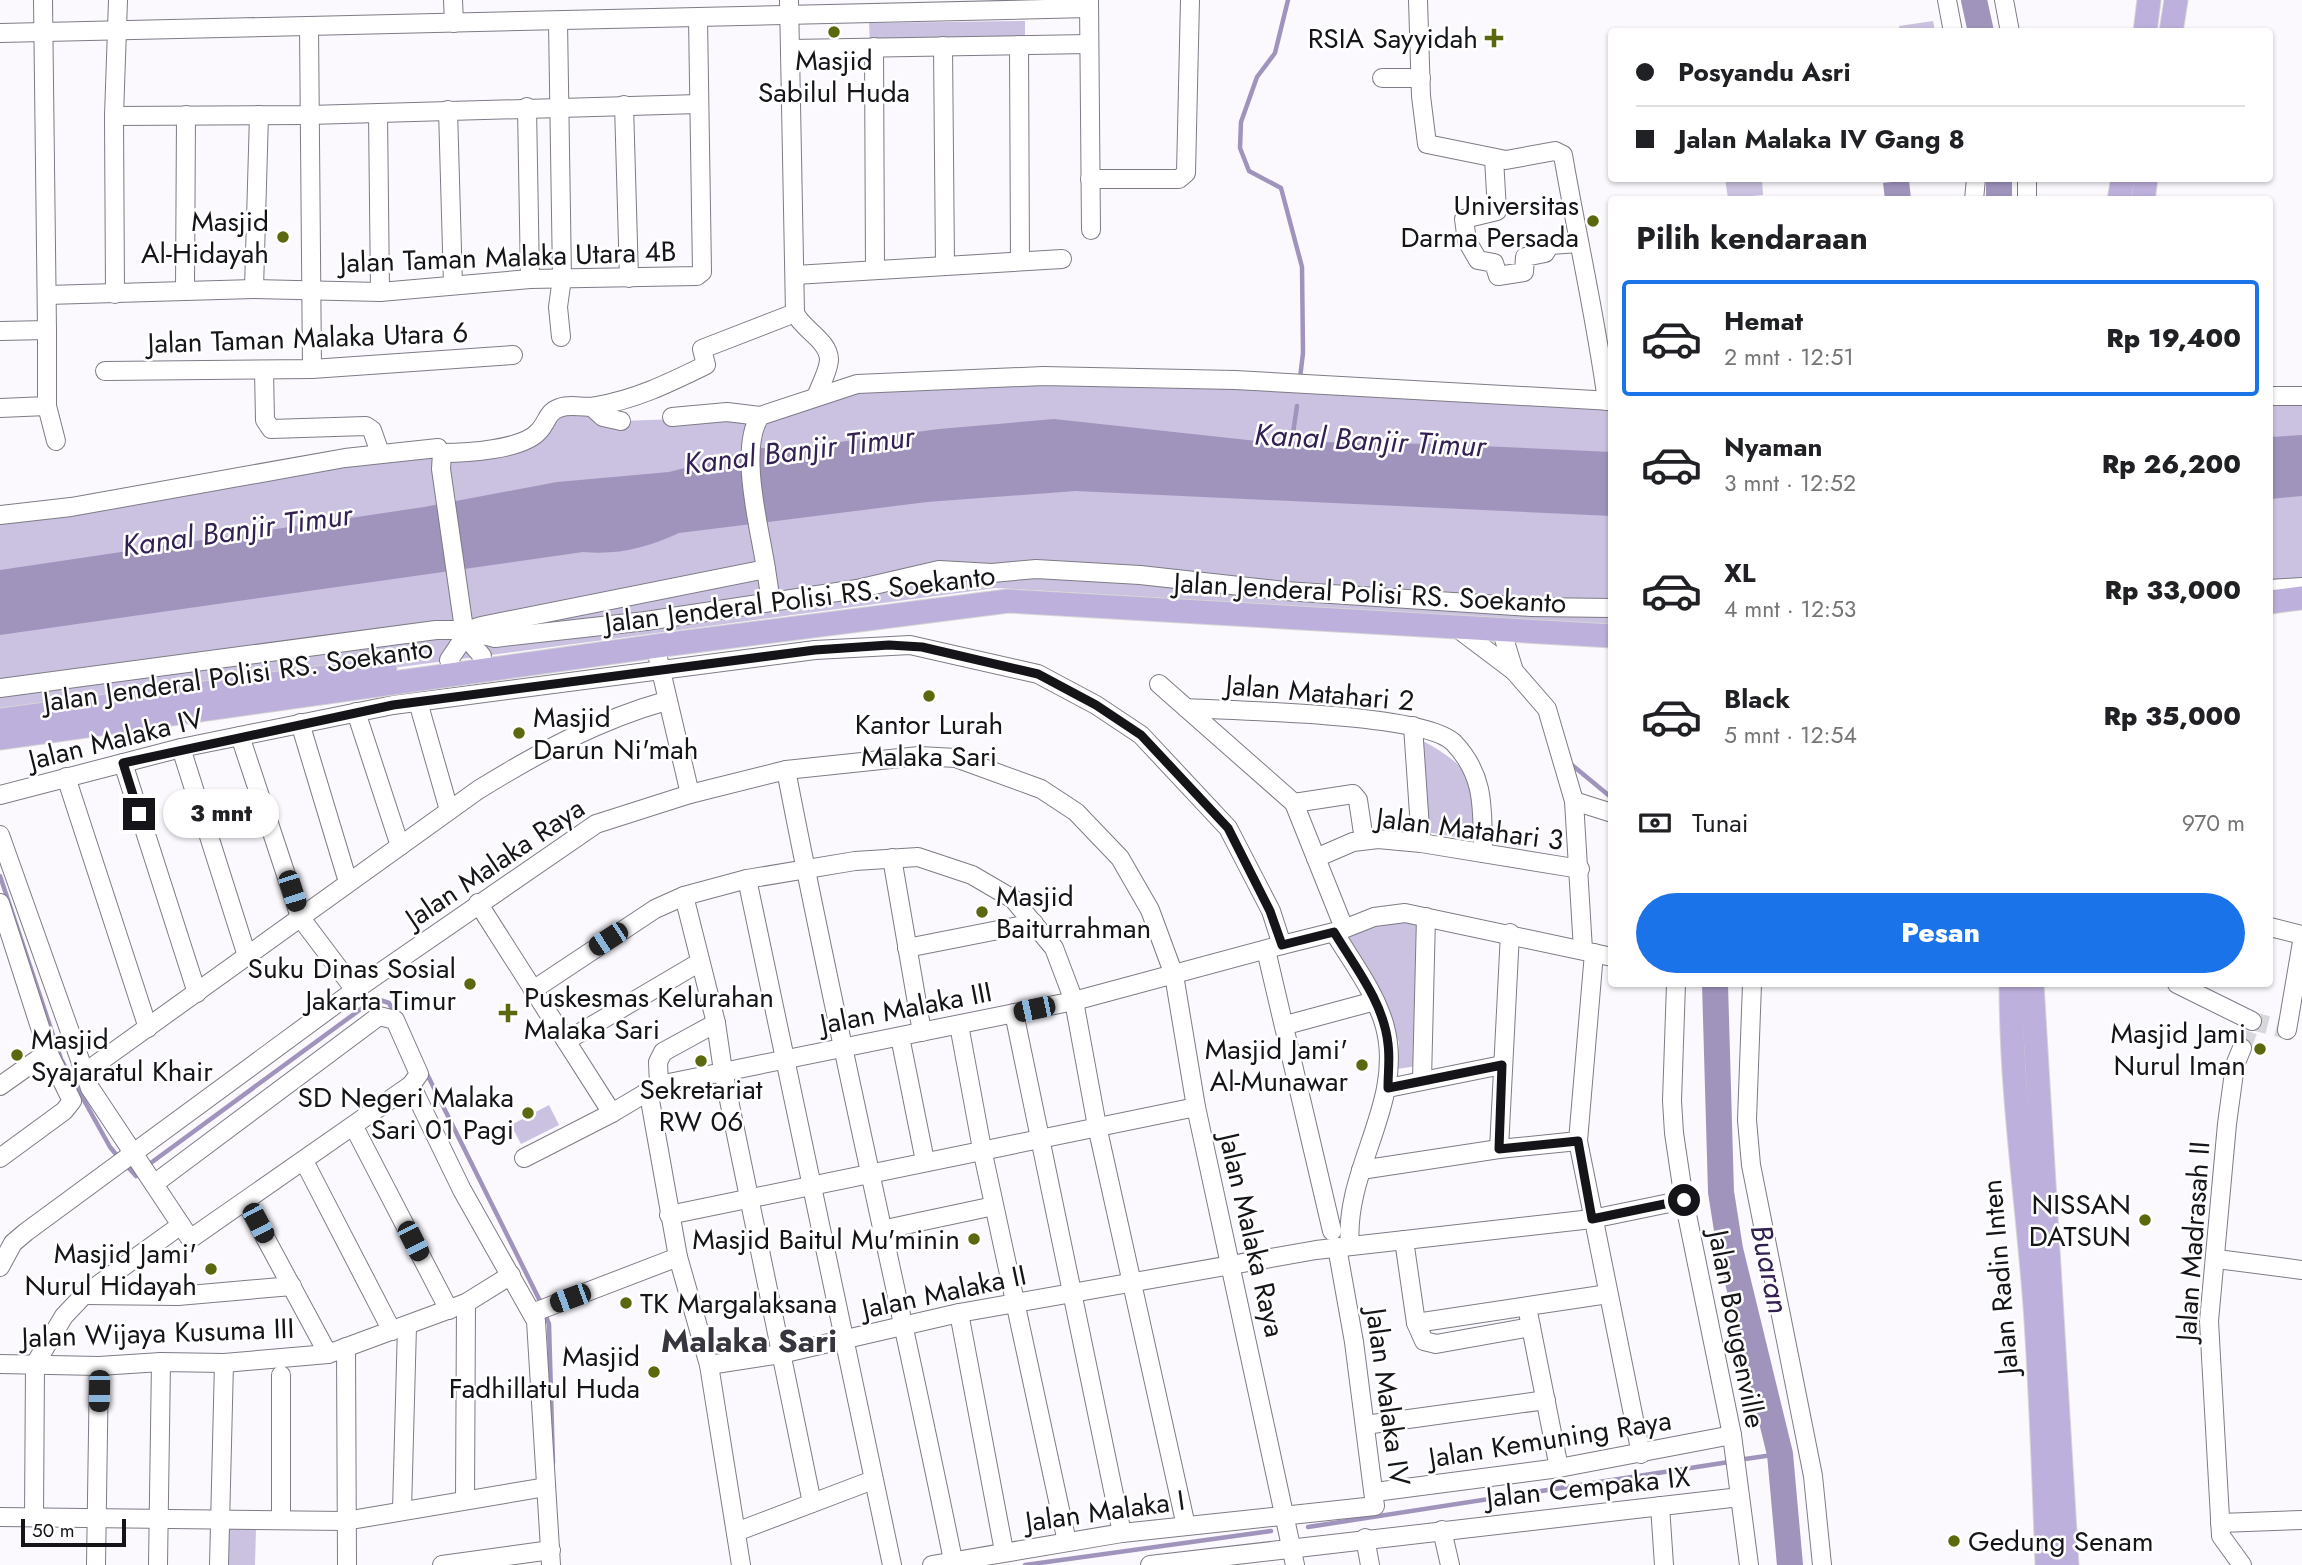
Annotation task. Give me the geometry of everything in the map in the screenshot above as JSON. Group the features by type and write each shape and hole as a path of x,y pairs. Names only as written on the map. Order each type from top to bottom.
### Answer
{"main road":[{"path":"2146,28 2149,0"},
{"path":"2172,28 2176,0"},
{"name":"Jalan Jenderal Polisi RS. Soekanto","path":"0,720 996,588 1467,623 1503,638 1549,634 1608,636"},
{"path":"2273,602 2302,598"},
{"name":"Jalan Jenderal Polisi RS. Soekanto","path":"0,738 658,658 1008,601 1467,623 1608,625"},
{"path":"2273,614 2302,611"},
{"name":"Jalan Radin Inten","path":"2011,987 2011,1050 2035,1306 2055,1500 2067,1565"},
{"name":"Jalan Radin Inten","path":"2032,987 2055,1500 2048,1565"}],"street":[{"path":"43,0 47,406 56,441"},
{"path":"115,294 114,116 118,0"},
{"path":"453,0 454,23"},
{"path":"1090,179 1179,179 1186,173 1190,0"},
{"path":"1418,0 1420,78 1427,144 1494,158 1518,159 1560,152 1596,318 1608,389"},
{"path":"1947,0 1952,28"},
{"path":"2004,0 2009,28"},
{"path":"0,33 698,18 789,8 1089,4 1091,230"},
{"path":"789,8 795,313 800,325 826,349 829,359 816,397"},
{"path":"114,116 309,116 558,106 699,104 698,18"},
{"path":"558,21 562,278 558,307 561,337"},
{"path":"309,26 314,289 312,369"},
{"path":"790,48 1089,44"},
{"path":"1019,45 1020,261"},
{"path":"943,46 945,265"},
{"path":"874,47 875,270"},
{"path":"1382,78 1420,78"},
{"name":"Jalan Taman Malaka Utara 4B","path":"47,295 254,289 380,292 530,279 694,277 702,272 699,104"},
{"path":"624,105 629,278"},
{"path":"527,107 530,279"},
{"path":"449,110 453,285"},
{"path":"378,113 380,292"},
{"path":"185,290 186,115"},
{"path":"254,289 259,115"},
{"path":"1494,158 1497,208 1492,214 1469,217 1464,221 1468,244 1478,260 1494,263 1496,275 1522,273 1525,257 1545,253 1550,245 1579,243"},
{"path":"795,275 1062,259"},
{"path":"441,461 465,453 528,440 539,432 550,413 557,408 575,404 592,407 665,387 706,365 702,348 795,313"},
{"path":"0,331 47,330"},
{"name":"Jalan Taman Malaka Utara 6","path":"105,371 312,369 513,355"},
{"path":"264,370 265,420 271,429 366,426 372,430 380,453"},
{"path":"672,417 704,412 760,416 857,384 1043,376 1235,380 1608,401"},
{"path":"2273,396 2302,396"},
{"path":"0,408 47,406"},
{"path":"592,407 603,417 621,421"},
{"path":"760,416 753,427 749,449 771,602"},
{"path":"0,515 71,507 380,453 432,447 441,461 465,632 482,656"},
{"path":"449,660 465,632 766,569"},
{"path":"0,688 436,629 495,638 857,589 939,570 992,573 1036,569 1140,575 1285,591 1531,607 1608,608"},
{"path":"2273,589 2302,587"},
{"path":"1467,623 1476,642 1514,671 1547,709 1574,801 1588,952 1578,1141 1641,1454"},
{"path":"1476,642 1503,638 1514,671"},
{"name":"Jalan Malaka IV","path":"0,795 181,748 300,723 658,658 904,645 968,656 1038,674 1096,705 1141,735 1202,797 1239,846 1270,911 1286,1025 1340,1242 1375,1492 1374,1507 1286,1517"},
{"path":"658,658 690,794"},
{"path":"1159,684 1293,803 1353,794 1358,800 1364,840"},
{"path":"70,1065 148,1028 449,810 536,754 623,713 666,701"},
{"path":"418,702 449,810"},
{"name":"Jalan Matahari 2","path":"1186,708 1299,714 1412,726 1451,741 1477,779 1481,790 1483,853"},
{"path":"356,712 400,846"},
{"path":"300,723 348,882"},
{"path":"1412,726 1421,843"},
{"path":"240,736 300,917 355,990"},
{"path":"181,748 247,956"},
{"name":"Jalan Malaka Raya","path":"0,1267 6,1239 137,1166 355,990 596,824 690,794 786,770 841,762 935,756 956,758 996,770 1041,789 1076,812 1120,858 1150,910 1174,975 1196,1107 1295,1565"},
{"path":"123,763 197,993"},
{"path":"786,770 804,871 845,1048 868,1173 953,1560"},
{"path":"66,777 148,1028"},
{"path":"1574,801 1608,812"},
{"name":"Jalan Malaka IV","path":"1293,803 1316,858 1339,930 1375,1001 1389,1046 1388,1088 1340,1242"},
{"path":"0,835 48,1052 70,1065 93,1092 137,1166 189,1237 246,1202 354,1127 415,1080"},
{"name":"Jalan Matahari 3","path":"1316,858 1364,840 1421,843 1580,869"},
{"path":"533,990 631,923 684,896 747,879 892,858 918,857 972,875 1013,899 1054,948 1074,1001 1097,1126 1186,1526"},
{"path":"892,858 922,1032"},
{"path":"747,879 892,1565"},
{"path":"684,896 716,1023 723,1071 812,1503"},
{"path":"0,903 18,918 70,1065 72,1101 64,1111 0,1158"},
{"path":"478,903 612,1113"},
{"path":"1174,975 1391,914 1426,917 1510,933 1608,956"},
{"path":"1422,1080 1426,917"},
{"path":"906,947 1034,923"},
{"path":"2273,929 2302,935"},
{"path":"1499,1149 1510,933"},
{"path":"2287,1030 2301,952"},
{"path":"566,1041 700,962"},
{"name":"Jalan Malaka III","path":"524,1157 612,1113 653,1087 1074,1001 1174,975"},
{"name":"Jalan Bougenville","path":"1676,987 1672,1101 1684,1200 1733,1443 1749,1565"},
{"path":"1752,987 1746,1120 1751,1165 1814,1476 1822,1565"},
{"path":"2183,987 2252,1021"},
{"path":"1286,1025 1375,1001"},
{"path":"1014,1013 1075,1293 1122,1533"},
{"path":"137,1166 379,1016 395,1020 415,1080 462,1190 511,1275 539,1310"},
{"path":"716,1023 663,1052 653,1087 669,1214 678,1257 709,1366 741,1565"},
{"path":"959,1025 982,1149 1067,1542"},
{"path":"900,1037 925,1161"},
{"name":"Jalan Madrasah II","path":"2242,1048 2235,1065 2227,1125 2217,1259 2209,1321 2221,1536 2242,1565"},
{"path":"0,1085 48,1052"},
{"path":"1388,1088 1502,1065"},
{"path":"669,1214 1196,1107"},
{"path":"354,1127 449,1310"},
{"path":"1361,1170 1499,1149 1578,1141"},
{"path":"304,1161 399,1328 402,1510"},
{"name":"Jalan Malaka II","path":"709,1366 781,1354 958,1312 1232,1266 1340,1242 1404,1240 1592,1219 1684,1200"},
{"path":"246,1202 328,1354"},
{"path":"881,1230 995,1206"},
{"path":"34,1517 35,1364 64,1316 84,1295 181,1225"},
{"path":"1404,1240 1416,1324 1424,1341 1436,1344 1531,1327"},
{"path":"539,1310 678,1257"},
{"path":"2217,1259 2302,1270"},
{"name":"Jalan Wijaya Kusuma III","path":"0,1364 99,1366 161,1362 281,1365 328,1354 449,1310 466,1303 511,1275"},
{"path":"84,1295 178,1296 292,1286"},
{"path":"1416,1324 1608,1294"},
{"path":"465,1500 466,1303"},
{"path":"1528,1308 1559,1468"},
{"path":"442,1565 551,1557 536,1321 539,1310"},
{"path":"958,1312 1004,1551"},
{"path":"346,1347 347,1565"},
{"path":"158,1565 161,1362"},
{"path":"219,1565 223,1363"},
{"path":"281,1365 281,1520"},
{"path":"96,1565 99,1366"},
{"path":"1365,1424 1546,1400"},
{"name":"Jalan Kemuning Raya","path":"1375,1492 1733,1443"},
{"path":"736,1532 873,1480"},
{"path":"0,1517 220,1517 345,1521 546,1487"},
{"name":"Jalan Cempaka IX","path":"1150,1565 1202,1561 1365,1538 1740,1497"},
{"path":"1660,1506 1664,1565"},
{"name":"Jalan Malaka I","path":"932,1565 1122,1533 1286,1517"},
{"path":"2220,1523 2302,1520"},
{"path":"1442,1530 1450,1565"},
{"path":"1365,1538 1370,1565"}],"shaded area":[{"path":"1025,21 1025,44 870,44 869,23"},
{"path":"1933,21 1934,28 1899,28"},
{"path":"1725,182 1762,182 1763,195 1728,196"},
{"path":"947,378 1608,401 1608,625 996,588 0,720 0,521 345,458 528,440 557,408 621,421 760,416 816,397"},
{"path":"2273,395 2302,395 2302,598 2273,602"},
{"path":"1419,739 1451,759 1467,778 1473,803 1474,840 1427,832"},
{"path":"1405,917 1420,921 1417,1066 1397,1069 1399,1042 1344,934"},
{"path":"549,1105 559,1125 521,1144 511,1125"},
{"path":"228,1528 256,1528 255,1565 227,1565"}],"water":[{"path":"1909,182 1911,196 1885,196 1883,183"},
{"name":"Kanal Banjir Timur","path":"1054,419 1257,441 1436,444 1608,452 1608,516 1076,491 927,502 679,533 655,543 620,551 583,552 0,635 0,570 424,507 557,482 669,472 762,448 786,449 939,429"},
{"path":"2302,435 2302,496 2273,499 2273,437"}],"waterway":[{"path":"1288,0 1275,53 1257,77 1241,122 1240,148 1249,171 1281,188 1302,267 1303,353 1300,378"},
{"name":"Buaran","path":"1974,0 1980,28"},
{"name":"Buaran","path":"1999,182 1999,196"},
{"name":"Kanal Banjir Timur","path":"1291,447 1297,406"},
{"path":"1572,765 1608,795"},
{"path":"0,876 61,1059 110,1147 119,1158"},
{"name":"Buaran","path":"1715,987 1721,1192 1730,1249 1780,1454 1790,1565"},
{"path":"148,1165 365,1006 380,1000 389,1003 394,1013"},
{"path":"425,1070 541,1303"},
{"path":"125,1164 136,1176 141,1171"},
{"path":"544,1311 549,1324 553,1463"},
{"path":"1738,1460 1780,1454"},
{"path":"1308,1527 1729,1462"},
{"path":"1025,1565 1271,1531"}],"tunnel":[{"path":"2242,1048 2252,1021 2287,1030"}],"place":[{"name":"Masjid Sabilul Huda","path":"834,32"},
{"name":"RSIA Sayyidah","path":"1494,38"},
{"name":"Universitas Darma Persada","path":"1593,221"},
{"name":"Masjid Al-Hidayah","path":"283,237"},
{"name":"Kantor Lurah Malaka Sari","path":"929,696"},
{"name":"Masjid Darun Ni'mah","path":"519,733"},
{"name":"Masjid Baiturrahman","path":"982,912"},
{"name":"Suku Dinas Sosial Jakarta Timur","path":"470,984"},
{"name":"Puskesmas Kelurahan Malaka Sari","path":"508,1013"},
{"name":"Masjid Jami Nurul Iman","path":"2260,1049"},
{"name":"Masjid Syajaratul Khair","path":"17,1055"},
{"name":"Sekretariat RW 06","path":"701,1061"},
{"name":"Masjid Jami' Al-Munawar","path":"1362,1065"},
{"name":"SD Negeri Malaka Sari 01 Pagi","path":"528,1113"},
{"name":"NISSAN DATSUN","path":"2145,1220"},
{"name":"Masjid Baitul Mu'minin","path":"974,1239"},
{"name":"Masjid Jami' Nurul Hidayah","path":"211,1269"},
{"name":"TK Margalaksana","path":"626,1303"},
{"name":"Masjid Fadhillatul Huda","path":"654,1372"},
{"name":"Gedung Senam","path":"1954,1541"}],"district":[{"name":"Malaka Sari","path":"749,1341"}],"route":[{"path":"139,814 123,763 181,748 393,705 815,650 889,645 922,647 1008,665 1038,674 1096,705 1141,735 1163,755 1228,828 1270,911 1282,945 1334,932 1375,1001 1384,1023 1389,1046 1388,1088 1502,1065 1499,1149 1578,1141 1592,1219 1684,1200"}]}
